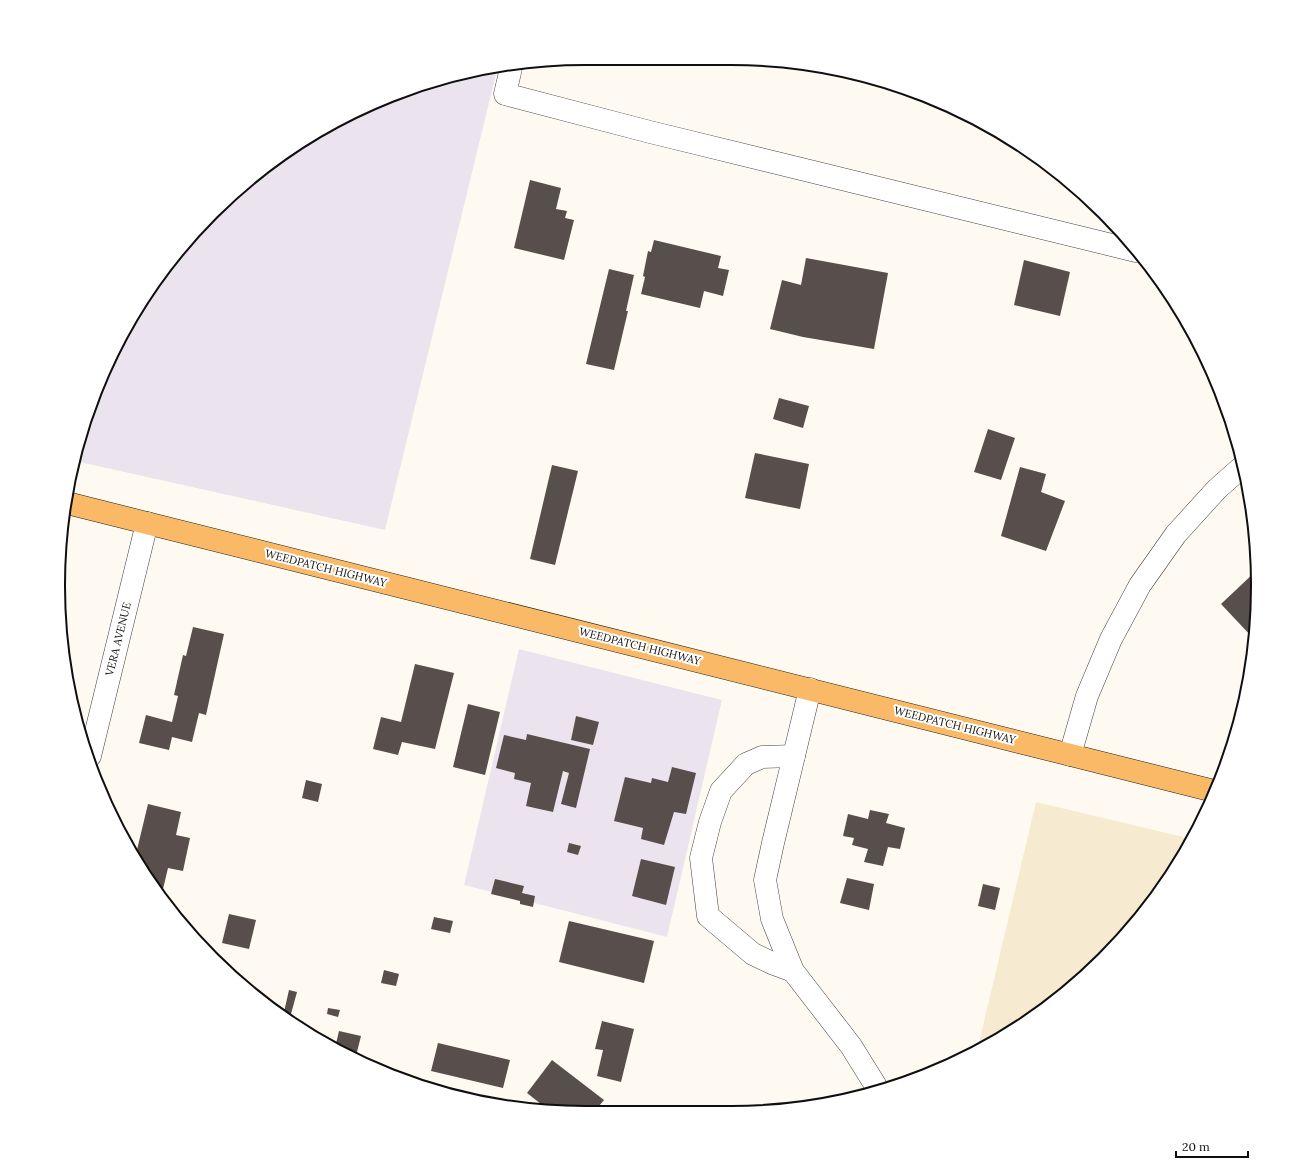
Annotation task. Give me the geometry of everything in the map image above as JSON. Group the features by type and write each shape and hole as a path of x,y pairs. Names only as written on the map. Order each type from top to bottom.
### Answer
{"main road":[{"name":"WEEDPATCH HIGHWAY","path":"71,504 1209,790"}],"street":[{"path":"511,70 505,94 643,130 1127,249"},
{"path":"1070,755 1090,688 1111,639 1140,585 1176,534 1217,489 1238,471"},
{"name":"VERA AVENUE","path":"92,749 147,523"},
{"path":"810,689 772,843 765,880 772,919 793,971 851,1046 876,1085"},
{"path":"793,971 754,954 708,916 701,858 710,822 721,791 746,764 762,756 794,756"}],"shaded area":[{"path":"496,73 385,530 80,462 93,418 105,386 135,325 153,296 173,269 194,242 217,217 242,194 296,153 355,119 418,93 451,83"},
{"path":"519,649 722,700 667,937 464,885"},
{"path":"1036,802 1186,837 1163,875 1143,902 1122,929 1099,954 1074,977 1020,1018 979,1042"}],"building":[{"path":"530,180 561,188 556,209 567,211 565,218 574,220 564,260 514,248"},
{"path":"654,240 721,256 718,268 729,270 723,296 704,291 700,308 641,294 645,277 643,276 648,251 651,252"},
{"path":"806,258 888,273 874,349 803,337 770,329 782,280 801,285"},
{"path":"1024,260 1070,272 1060,316 1014,305"},
{"path":"609,269 634,275 626,311 628,311 614,370 586,364"},
{"path":"779,398 809,406 803,428 773,419"},
{"path":"988,429 1015,438 1001,480 974,472"},
{"path":"755,453 809,464 800,509 745,498"},
{"path":"552,465 578,471 555,565 530,559"},
{"path":"1020,467 1046,474 1041,492 1065,501 1046,551 1001,536"},
{"path":"1251,576 1249,634 1221,604"},
{"path":"193,627 224,634 206,715 199,713 192,742 172,737 169,750 139,743 146,715 172,722 178,696 174,695 183,655 186,656"},
{"path":"415,664 454,673 435,749 402,742 398,755 373,749 381,717 401,722"},
{"path":"468,704 500,712 485,775 453,767"},
{"path":"576,716 599,722 593,745 571,740"},
{"path":"527,734 590,749 576,808 561,804 569,773 563,771 553,812 526,806 531,783 514,779 515,773 496,768 504,735 526,740"},
{"path":"672,767 696,773 686,814 674,812 664,845 641,839 643,828 614,821 625,777 651,783 652,778 668,782"},
{"path":"306,780 322,784 318,802 302,798"},
{"path":"148,804 181,812 176,835 190,838 183,871 168,868 163,889 137,849"},
{"path":"870,810 889,814 886,823 905,828 900,849 888,847 883,866 864,862 868,849 852,845 854,838 843,836 848,814 868,819"},
{"path":"569,843 581,846 578,855 567,852"},
{"path":"641,859 675,867 666,905 632,896"},
{"path":"847,878 874,884 869,910 840,903"},
{"path":"495,879 524,886 522,893 535,896 533,907 520,904 520,901 491,894"},
{"path":"983,884 1000,888 995,910 978,906"},
{"path":"229,914 256,920 249,949 222,943"},
{"path":"434,917 453,921 450,933 431,929"},
{"path":"569,921 654,941 644,983 559,962"},
{"path":"384,970 399,974 396,986 381,983"},
{"path":"289,990 297,992 291,1014 285,1010"},
{"path":"328,1008 340,1010 338,1017 327,1014"},
{"path":"602,1021 634,1029 621,1082 597,1076 603,1050 595,1049"},
{"path":"339,1031 361,1036 357,1053 336,1042"},
{"path":"438,1043 510,1060 503,1088 431,1071"},
{"path":"552,1060 604,1100 599,1106 541,1104 527,1093"}]}
